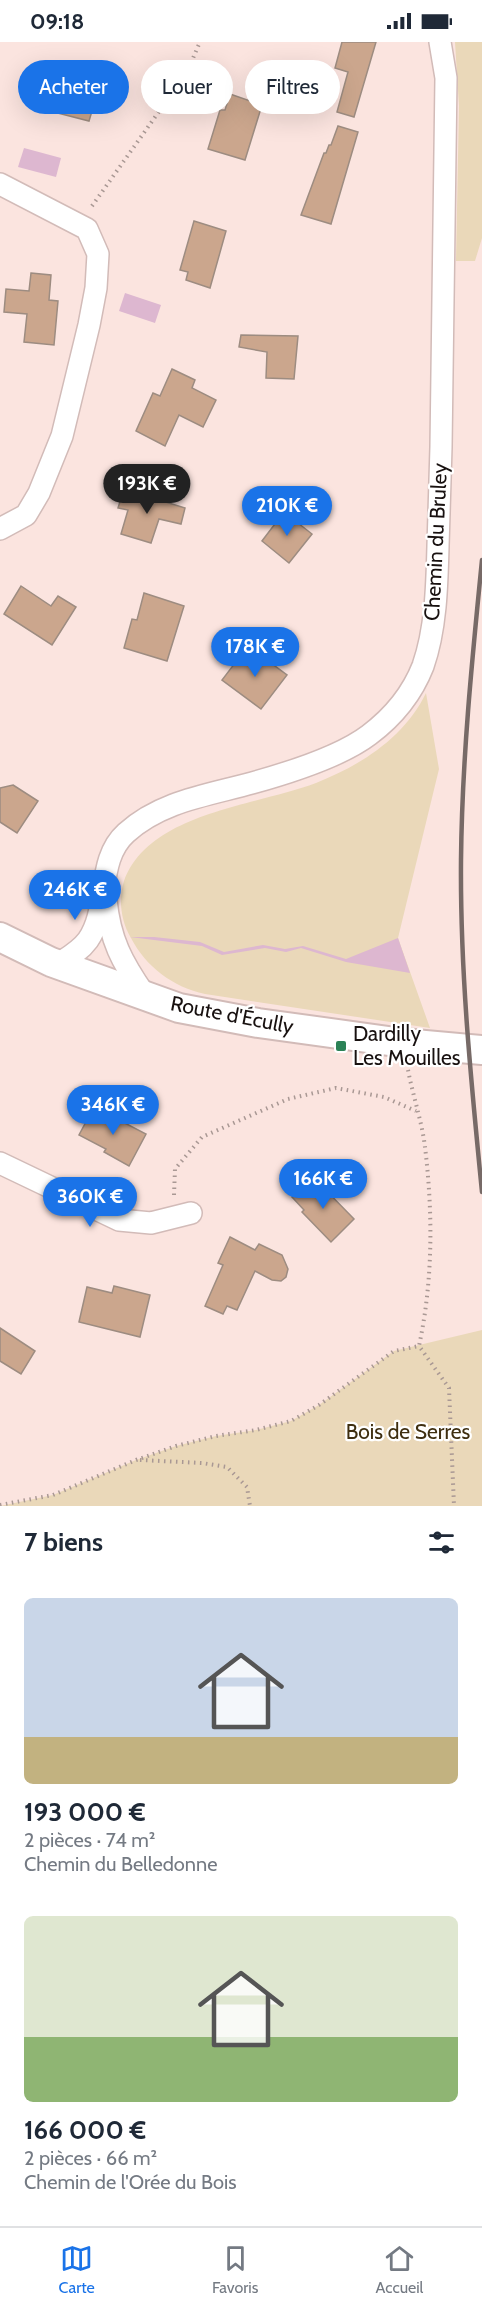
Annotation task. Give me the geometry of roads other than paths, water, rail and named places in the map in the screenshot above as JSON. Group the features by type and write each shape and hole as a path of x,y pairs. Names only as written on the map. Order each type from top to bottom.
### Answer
{"main road":[{"name":"Route d'Écully","path":"0,937 58,964 179,1008 258,1023 403,1043 482,1050"}],"street":[{"name":"Chemin du Bruley","path":"58,964 79,951 89,939 100,908 108,861 124,834 150,815 189,798 254,783 348,748 386,722 401,706 423,666 433,619 437,582 440,480 446,78 440,42"},
{"path":"0,184 87,229 98,254 96,288 62,436 39,493 26,515 0,530"},
{"name":"Chemin du Bruley","path":"104,885 108,923 113,943 124,965 144,994"},
{"path":"0,1163 119,1220 151,1223 191,1213"}],"railway":[{"path":"482,560 465,748 461,860 464,985 482,1192"}],"place":[{"name":"Dardilly Les Mouilles","path":"341,1046"}],"park label":[{"name":"Bois de Serres","path":"408,1432"}]}
